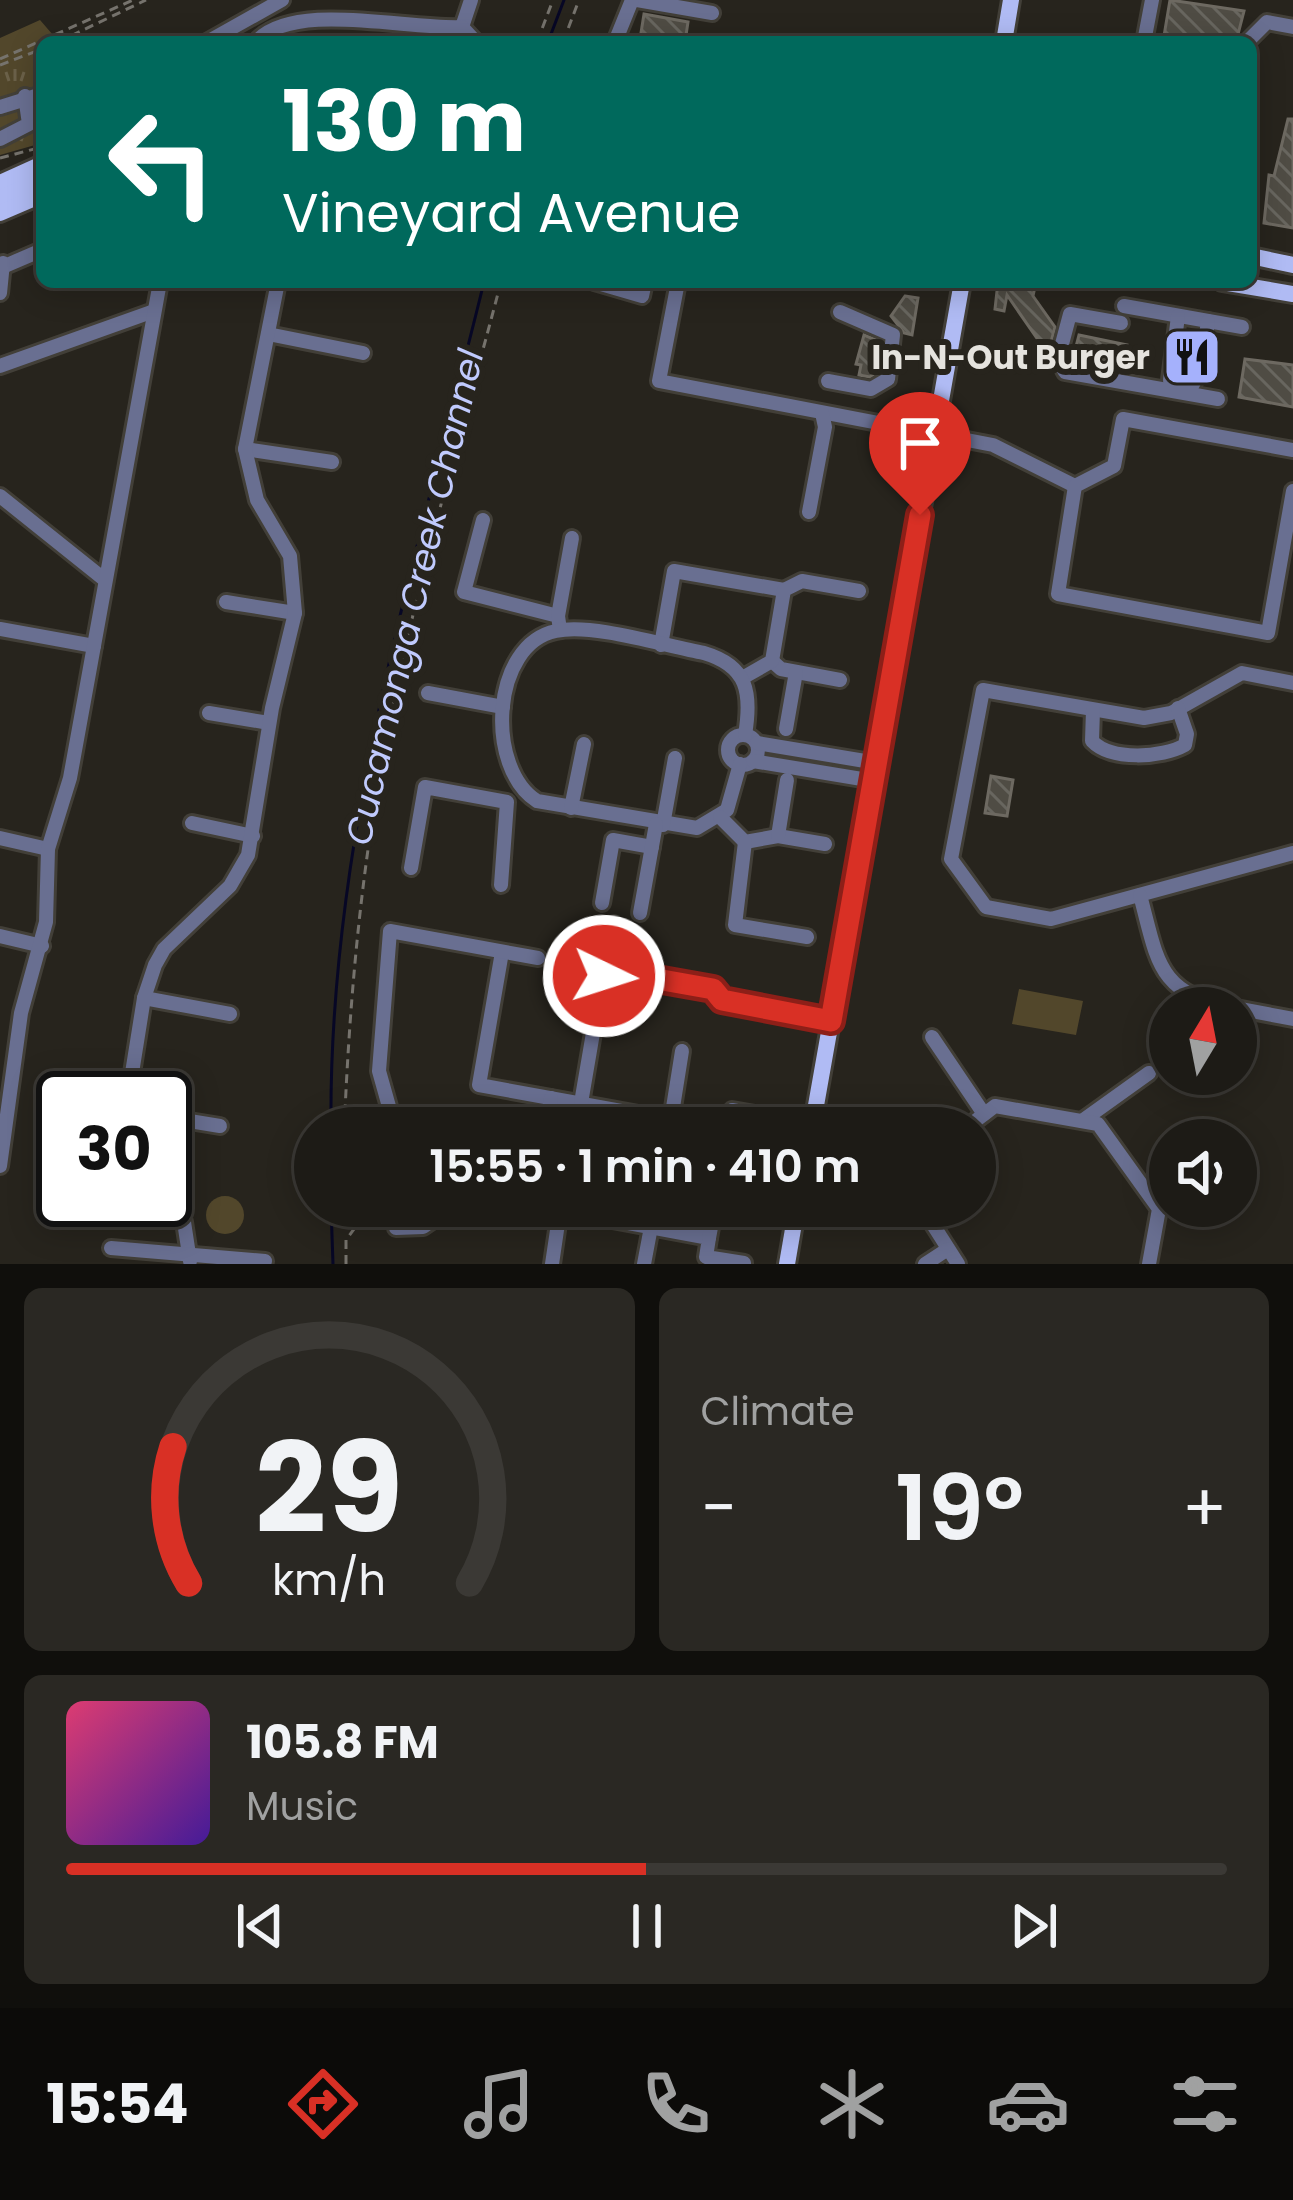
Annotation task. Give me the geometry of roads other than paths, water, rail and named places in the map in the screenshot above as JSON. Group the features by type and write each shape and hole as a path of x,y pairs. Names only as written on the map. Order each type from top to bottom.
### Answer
{"main road":[{"path":"1005,36 1011,0"},
{"path":"0,183 36,167"},
{"path":"0,198 36,183"},
{"path":"0,213 36,198"},
{"path":"1257,257 1293,265"},
{"path":"816,1107 961,288"},
{"path":"1257,288 1293,294"},
{"path":"787,1264 793,1227"}],"street":[{"path":"218,36 282,0"},
{"path":"297,18 301,0"},
{"path":"462,27 471,0"},
{"path":"618,36 634,0 712,13"},
{"path":"1145,36 1152,0"},
{"path":"257,14 268,36 297,18 380,18 462,27 470,36"},
{"path":"1253,36 1267,22 1293,27"},
{"path":"0,107 34,95"},
{"path":"0,139 28,124 34,95"},
{"path":"0,293 2,264 36,252"},
{"path":"0,1166 17,1036 42,946 48,849 70,778 159,288"},
{"path":"132,1071 144,998 164,949 230,886 253,836 269,723 295,613 290,556 257,500 244,449 277,288"},
{"path":"615,288 642,296 644,288"},
{"path":"677,288 659,381 993,445 1075,486"},
{"path":"1124,306 1242,327"},
{"path":"0,366 154,311"},
{"path":"828,381 878,388 888,379 893,335 840,312"},
{"path":"1120,323 1070,314 1058,359 1065,372 1217,399"},
{"path":"1178,316 1170,380 1192,386 1202,367"},
{"path":"1204,349 1208,321"},
{"path":"268,334 363,352"},
{"path":"809,512 825,427 822,412"},
{"path":"1075,486 1114,466 1123,418 1293,450"},
{"path":"244,449 332,462"},
{"path":"1075,486 1058,594 1268,634 1293,491"},
{"path":"0,496 105,580"},
{"path":"483,520 464,592 559,623 721,658 744,677 751,739 733,797 720,817 697,828 659,824 537,800 519,789 502,746 503,707 514,669 531,646 559,623 572,538"},
{"path":"661,645 674,571 784,590 802,581 859,591"},
{"path":"772,661 784,590"},
{"path":"226,602 295,613"},
{"path":"0,629 94,646"},
{"path":"772,661 796,672 840,680"},
{"path":"744,677 772,661"},
{"path":"786,729 796,672"},
{"path":"1293,682 1242,673 1178,708 1144,718 983,690 951,859 986,907 1052,919 1293,854"},
{"path":"428,693 503,707"},
{"path":"1093,710 1092,741 1099,749 1130,755 1185,745 1187,734 1178,708"},
{"path":"209,713 269,723"},
{"path":"751,739 876,772 746,762 729,747 751,739"},
{"path":"571,808 584,744"},
{"path":"640,914 676,758"},
{"path":"778,836 787,781"},
{"path":"411,868 425,787 507,802"},
{"path":"500,885 507,802 519,789"},
{"path":"720,817 748,849 735,925 807,937"},
{"path":"192,823 253,836"},
{"path":"745,842 778,836 825,844"},
{"path":"0,838 48,849"},
{"path":"602,903 613,840 652,847"},
{"path":"1140,895 1164,976 1179,987"},
{"path":"598,1000 614,924"},
{"path":"389,1107 379,1071 390,931 538,958"},
{"path":"0,936 42,946"},
{"path":"502,952 479,1084 602,1107"},
{"path":"606,970 713,989 722,1000 831,1021"},
{"path":"144,998 230,1014"},
{"path":"1257,1012 1293,1019"},
{"path":"0,1032 17,1036"},
{"path":"581,1103 593,1034"},
{"path":"932,1036 979,1107"},
{"path":"673,1107 682,1052"},
{"path":"1082,1121 1149,1072"},
{"path":"550,1107 551,1098"},
{"path":"994,1107 1099,1124 1159,1209 1149,1264"},
{"path":"192,1121 220,1126"},
{"path":"185,1227 190,1260"},
{"path":"552,1264 557,1227"},
{"path":"644,1264 651,1227 709,1238"},
{"path":"711,1227 706,1257 744,1263"},
{"path":"938,1227 958,1264"},
{"path":"111,1248 190,1260 265,1261"},
{"path":"926,1264 948,1249"}],"waterway":[{"name":"Cucamonga Creek Channel","path":"550,36 564,0"},
{"name":"Cucamonga Creek Channel","path":"332,1107 344,913 360,807 405,595 482,288"},
{"name":"Cucamonga Creek Channel","path":"332,1227 333,1264"}],"place":[{"name":"In-N-Out Burger","path":"1192,357"}]}
